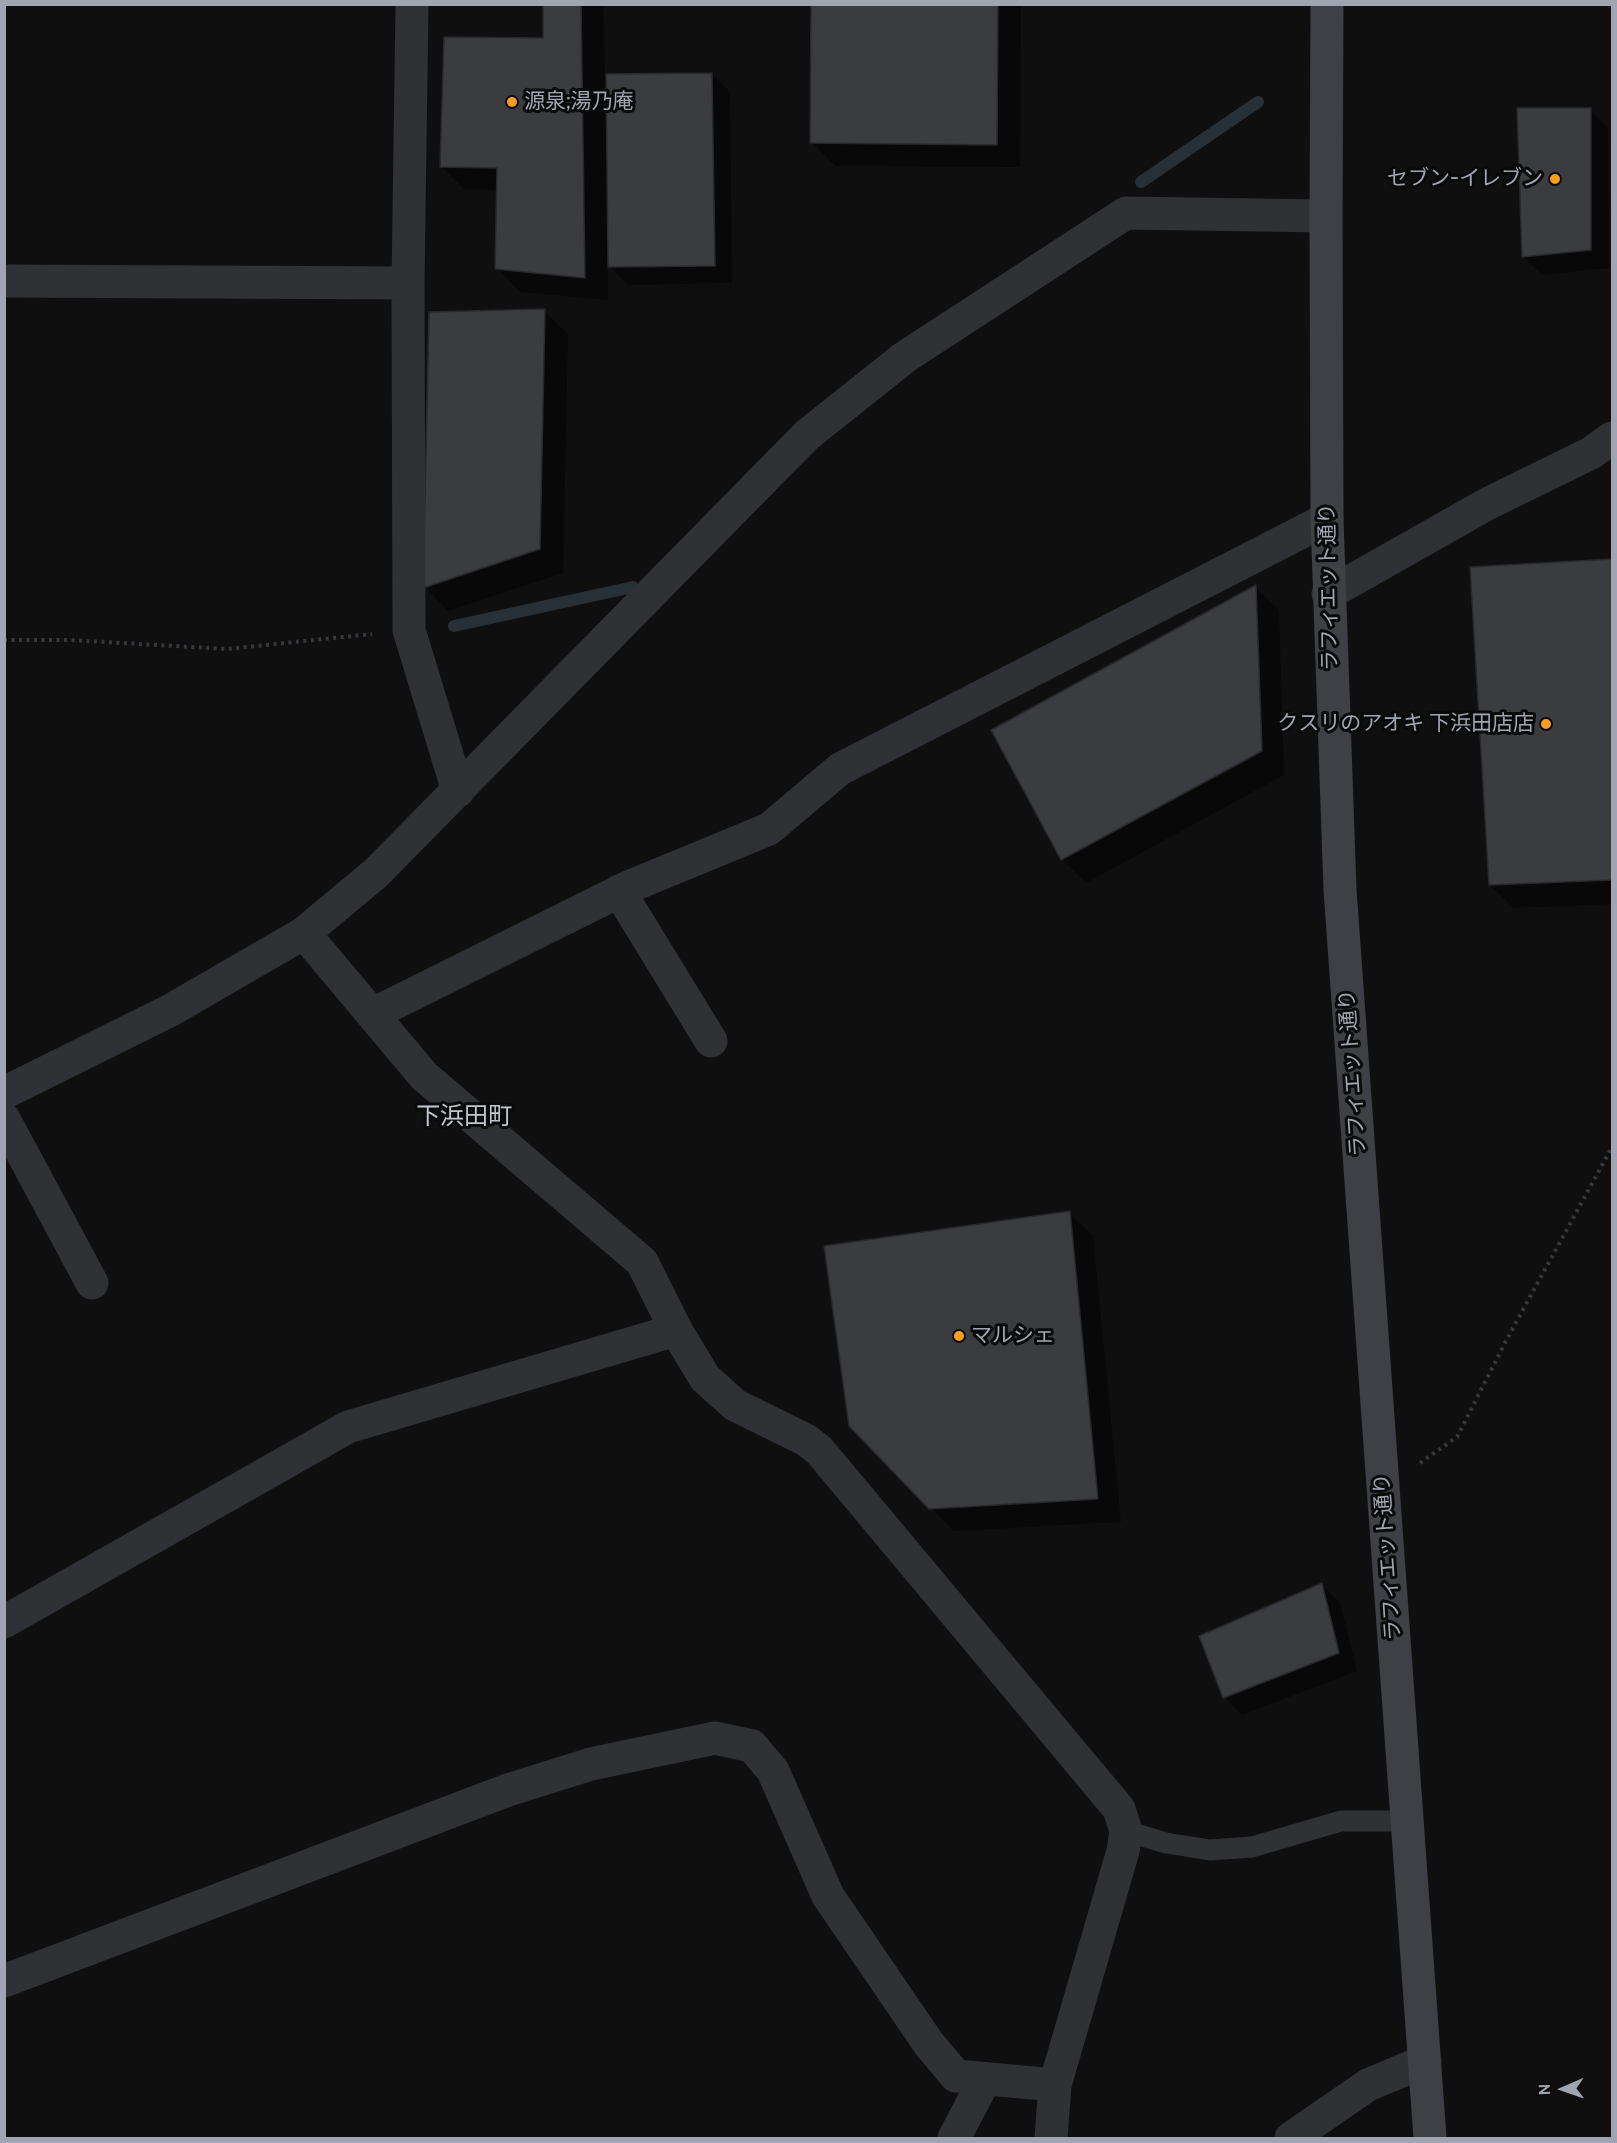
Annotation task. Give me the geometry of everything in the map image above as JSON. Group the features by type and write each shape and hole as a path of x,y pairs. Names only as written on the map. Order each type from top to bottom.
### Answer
{"street":[{"path":"412,4 408,283 409,630 458,791"},
{"name":"ラフィエット通り","path":"1327,4 1328,594 1340,890 1430,2139"},
{"path":"4,1093 171,1010 304,933 376,873 579,664 807,435 905,357 1126,213 1326,216"},
{"path":"4,281 408,283"},
{"path":"1328,594 1487,504 1591,453 1612,438"},
{"path":"373,1014 619,891 769,829 840,769 1327,519"},
{"path":"619,891 711,1041"},
{"path":"304,933 424,1076 642,1262 676,1330 705,1378 735,1405 806,1440 819,1450 1119,1809 1126,1831 1123,1851 1055,2085 1051,2139"},
{"path":"4,1119 92,1283"},
{"path":"4,1623 348,1427 676,1330"},
{"path":"4,1981 508,1790 591,1764 715,1738 752,1746 773,1771 828,1896 929,2044 956,2076 1055,2085"},
{"path":"1291,2139 1368,2085 1425,2061"},
{"path":"954,2139 985,2079"}],"lane":[{"path":"1126,1831 1166,1844 1210,1850 1252,1847 1341,1821 1406,1821"}],"path":[{"path":"4,639 69,640 227,649 409,630"},
{"path":"1383,1490 1457,1437 1612,1147"}],"building":[{"name":"源泉;湯乃庵","path":"543,4 581,4 585,278 495,269 497,168 440,167 444,37 543,38"},
{"path":"811,4 998,4 997,145 810,143"},
{"path":"712,73 715,266 608,267 606,74"},
{"name":"セブン-イレブン","path":"1517,108 1591,108 1591,250 1522,257"},
{"path":"545,309 540,549 423,588 429,312"},
{"name":"クスリのアオキ 下浜田店店","path":"1612,559 1612,880 1489,885 1470,567"},
{"path":"1256,585 1262,751 1061,860 991,730"},
{"name":"マルシェ","path":"1070,1211 1098,1499 929,1509 849,1426 824,1246"},
{"path":"1322,1583 1339,1653 1223,1698 1199,1636"}],"waterway":[{"path":"1141,182 1258,102"},
{"path":"454,626 633,587"}],"place":[{"name":"源泉;湯乃庵","path":"512,102"},
{"name":"セブン-イレブン","path":"1555,179"},
{"name":"クスリのアオキ 下浜田店店","path":"1546,724"},
{"name":"マルシェ","path":"959,1336"}],"district":[{"name":"下浜田町","path":"464,1117"}]}
